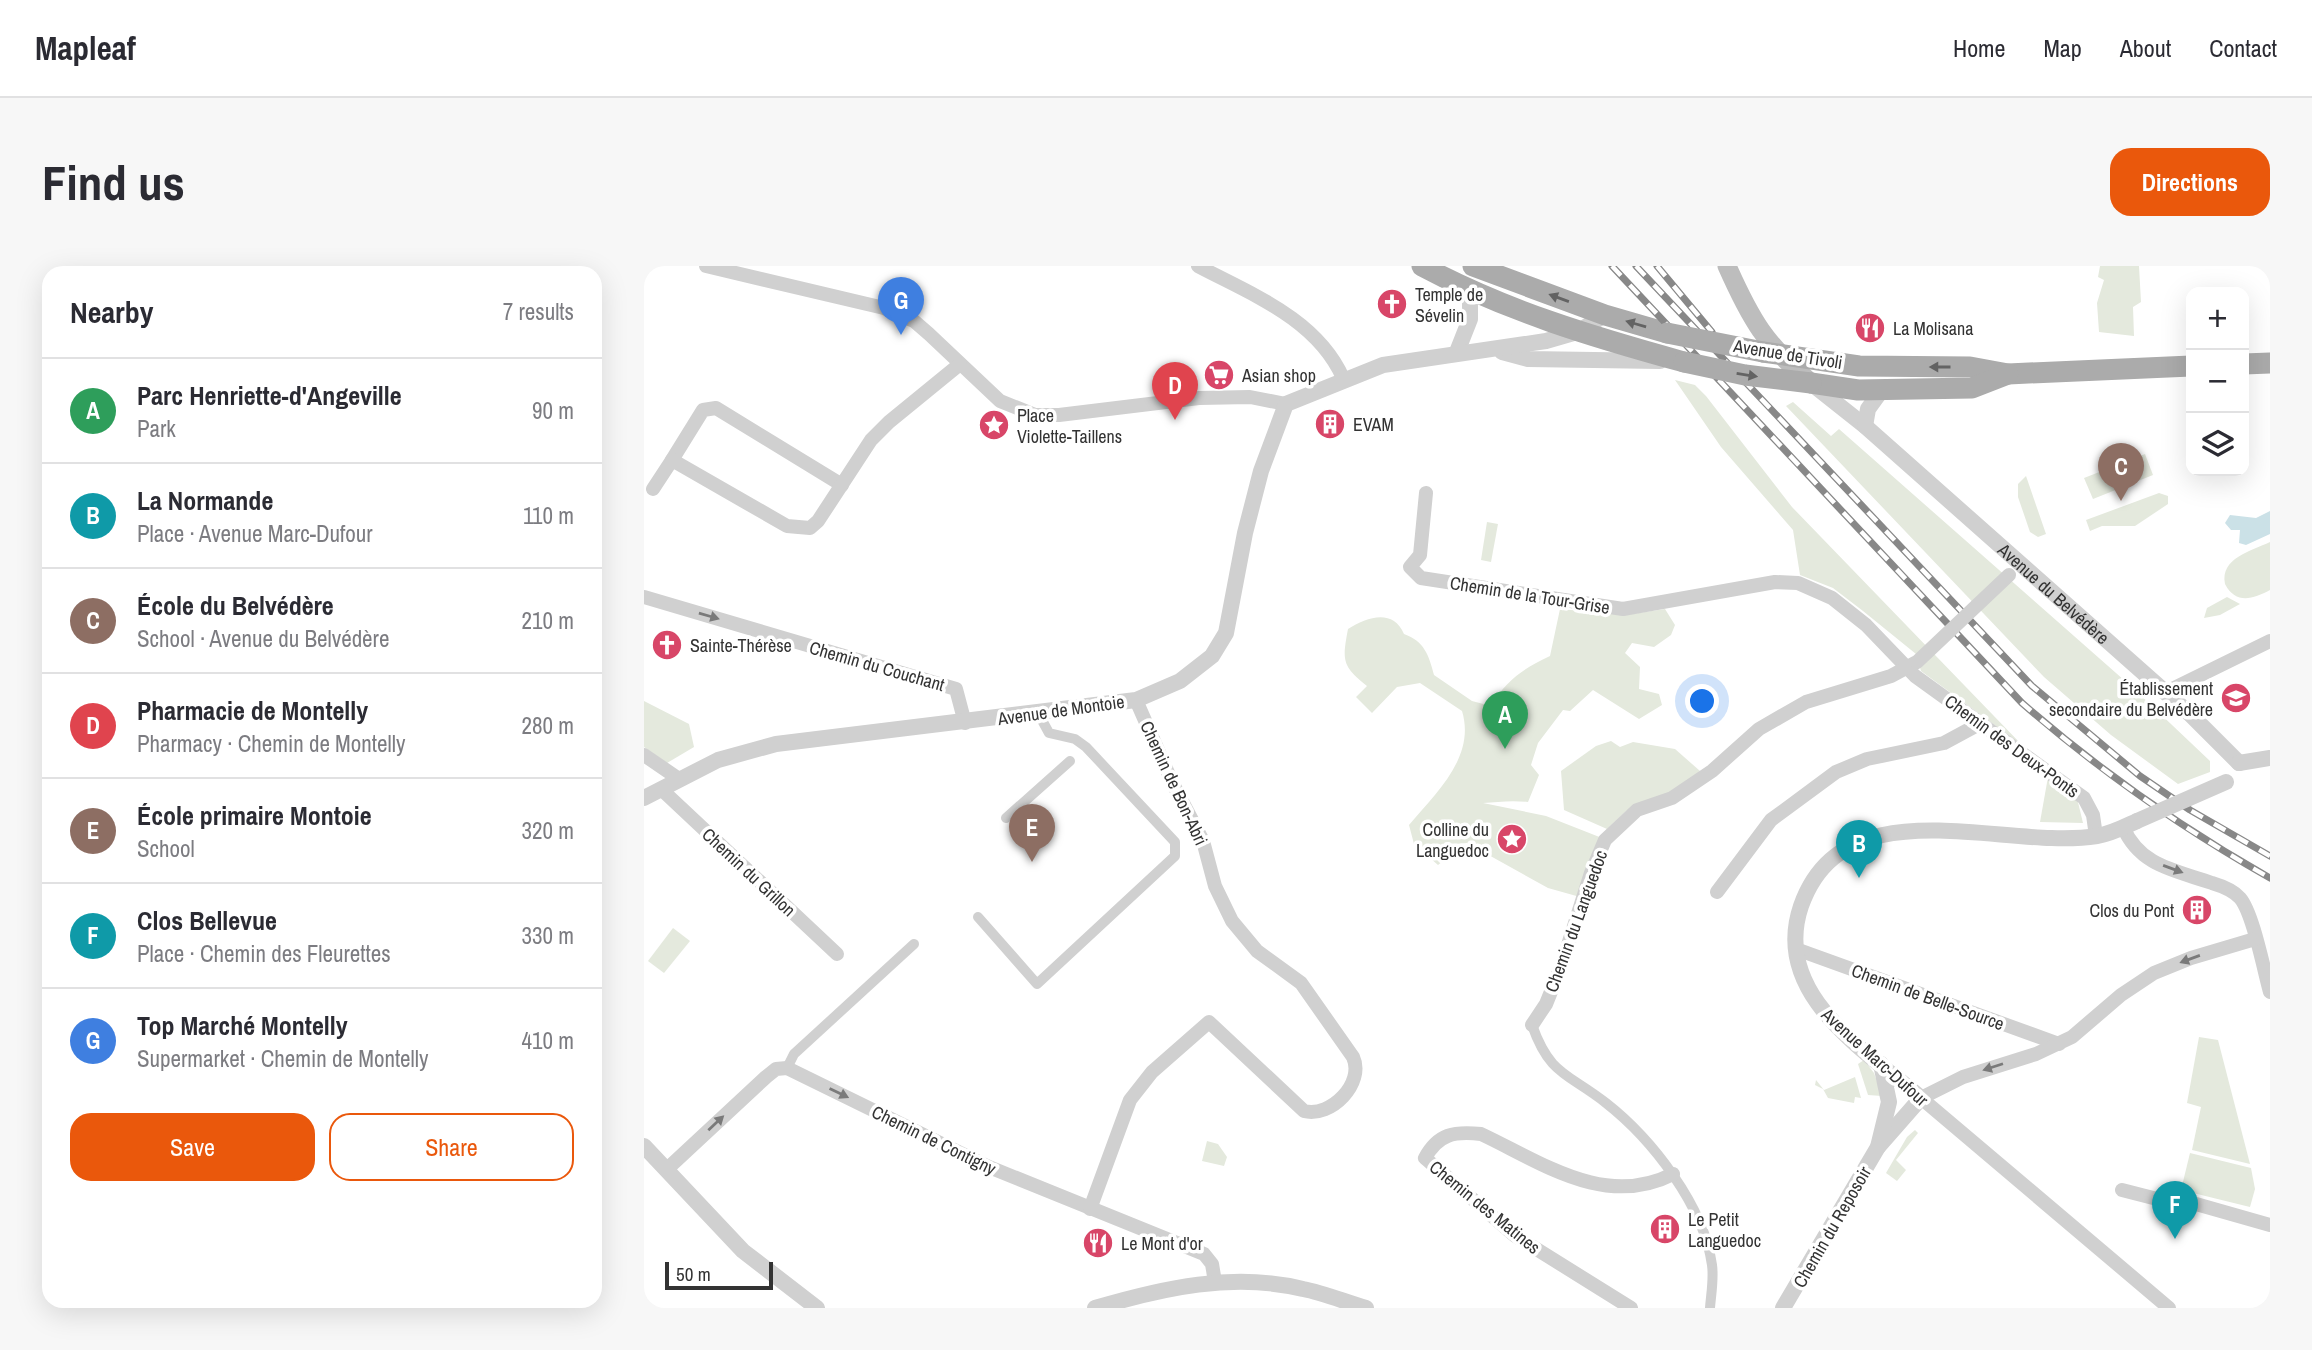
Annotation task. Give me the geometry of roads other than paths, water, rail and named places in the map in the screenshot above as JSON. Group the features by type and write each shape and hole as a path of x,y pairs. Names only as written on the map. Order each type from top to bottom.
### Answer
{"main road":[{"path":"1422,266 1469,292 1577,332"},
{"name":"Avenue du Belvédère","path":"1727,266 1770,353 1811,383"},
{"path":"1487,268 1605,315"},
{"name":"Avenue de Tivoli","path":"1605,315 1667,333 1770,353 1859,366 1970,367 2008,374 2186,366"},
{"name":"Avenue de Tivoli","path":"1577,332 1684,362 1745,375 1881,391 1972,388 2008,374"},
{"path":"2249,364 2270,363"}],"street":[{"path":"706,266 884,308 914,321 1000,401 1035,415 1059,415 1199,398 1250,397 1286,404"},
{"path":"1198,266 1289,316 1322,343 1343,378"},
{"path":"1457,352 1470,319 1469,292 1487,268 1501,294 1522,313"},
{"name":"Avenue de Tivoli","path":"1286,404 1343,378 1383,365 1457,352 1516,347 1577,332 1605,315"},
{"name":"Avenue de Tivoli","path":"1487,348 1528,359 1684,362"},
{"path":"672,460 787,526 810,528 818,521 871,440 960,364"},
{"name":"Avenue du Belvédère","path":"1811,383 1865,426 2014,570 2164,693 2239,763"},
{"path":"1865,426 1868,409 1881,391"},
{"name":"Avenue de Montoie","path":"644,798 718,760 776,744 1136,700 1195,672 1221,643 1230,623 1245,533 1261,471 1286,404"},
{"path":"653,489 703,410 716,408 842,485"},
{"name":"Chemin de la Tour-Grise","path":"1426,493 1420,555 1410,567 1421,578 1623,609 1775,582 1798,583 1832,598 1913,665"},
{"name":"Chemin du Languedoc","path":"1710,1308 1713,1281 1710,1255 1693,1211 1673,1174 1607,1103 1569,1080 1550,1063 1542,1053 1532,1025 1546,1004 1556,979 1591,873 1605,840 1637,810 1672,798 1712,771 1759,729 1806,702 1913,665 2014,570"},
{"name":"Chemin du Couchant","path":"644,597 956,689 965,723"},
{"path":"2164,693 2270,640"},
{"name":"Chemin des Deux-Ponts","path":"1913,665 1981,723 2084,798 2093,815 2096,836"},
{"name":"Chemin de Bon-Abri","path":"1090,1209 1130,1100 1152,1072 1209,1022 1304,1111 1323,1111 1355,1081 1356,1063 1301,983 1256,951 1232,921 1215,886 1203,841 1172,782 1136,700"},
{"path":"978,917 1037,984 1175,856 1175,842 1086,747 1075,739 1049,733 1043,722"},
{"path":"1717,892 1771,820 1836,772 1867,759 1944,743 1981,723"},
{"path":"644,755 679,779"},
{"path":"2239,763 2270,758"},
{"path":"1006,818 1070,761"},
{"name":"Avenue Marc-Dufour","path":"2169,1308 1836,1025 1814,1000 1801,972 1796,950 1798,914 1810,886 1830,860 1868,837 1910,830 2053,839 2096,836 2225,782 2239,763"},
{"name":"Chemin du Grillon","path":"661,789 837,954"},
{"path":"2130,824 2130,843 2147,860 2238,895 2247,910 2266,967 2270,992"},
{"name":"Chemin du Reposoir","path":"1784,1307 1878,1147 1921,1098 1963,1077 2059,1044 2154,973 2191,958 2255,939"},
{"path":"666,1170 766,1077 776,1069 787,1068 794,1054 914,944"},
{"name":"Chemin de Belle-Source","path":"1796,950 2059,1044"},
{"name":"Chemin du Reposoir","path":"1878,1147 1889,1102 1881,1064"},
{"name":"Chemin de Contigny","path":"787,1068 989,1167 1204,1254 1212,1264 1215,1282"},
{"name":"Chemin des Matines","path":"1631,1308 1514,1235 1425,1158 1433,1143 1453,1133 1480,1134 1558,1173 1602,1185 1621,1186 1658,1181 1673,1174"},
{"path":"644,1146 743,1251 817,1308"},
{"path":"2122,1190 2161,1200 2189,1202 2270,1225"},
{"path":"1094,1308 1139,1295 1215,1282 1267,1283 1303,1289 1366,1308"}],"water":[{"path":"2270,511 2270,534 2246,545 2239,543 2240,530 2231,530 2225,523 2230,515 2256,518"}],"railway":[{"path":"1612,266 2022,703 2081,752 2142,797 2204,839 2270,878"},
{"path":"1636,266 2032,686 2140,776 2190,810 2270,856"},
{"path":"1657,266 1712,332"}],"place":[{"name":"Temple de Sévelin","path":"1392,304"},
{"name":"La Molisana","path":"1870,328"},
{"name":"Top Marché Montelly","path":"901,335"},
{"name":"Asian shop","path":"1219,375"},
{"name":"Pharmacie de Montelly","path":"1175,420"},
{"name":"EVAM","path":"1330,424"},
{"name":"Place Violette-Taillens","path":"994,425"},
{"name":"École du Belvédère","path":"2121,501"},
{"name":"Sainte-Thérèse","path":"667,645"},
{"name":"Établissement secondaire du Belvédère","path":"2236,698"},
{"name":"Parc Henriette-d'Angeville","path":"1505,749"},
{"name":"Colline du Languedoc","path":"1512,839"},
{"name":"École primaire Montoie","path":"1032,862"},
{"name":"La Normande","path":"1859,878"},
{"name":"Clos du Pont","path":"2197,910"},
{"name":"Le Petit Languedoc","path":"1665,1229"},
{"name":"Clos Bellevue","path":"2175,1239"},
{"name":"Le Mont d'or","path":"1098,1243"}]}
